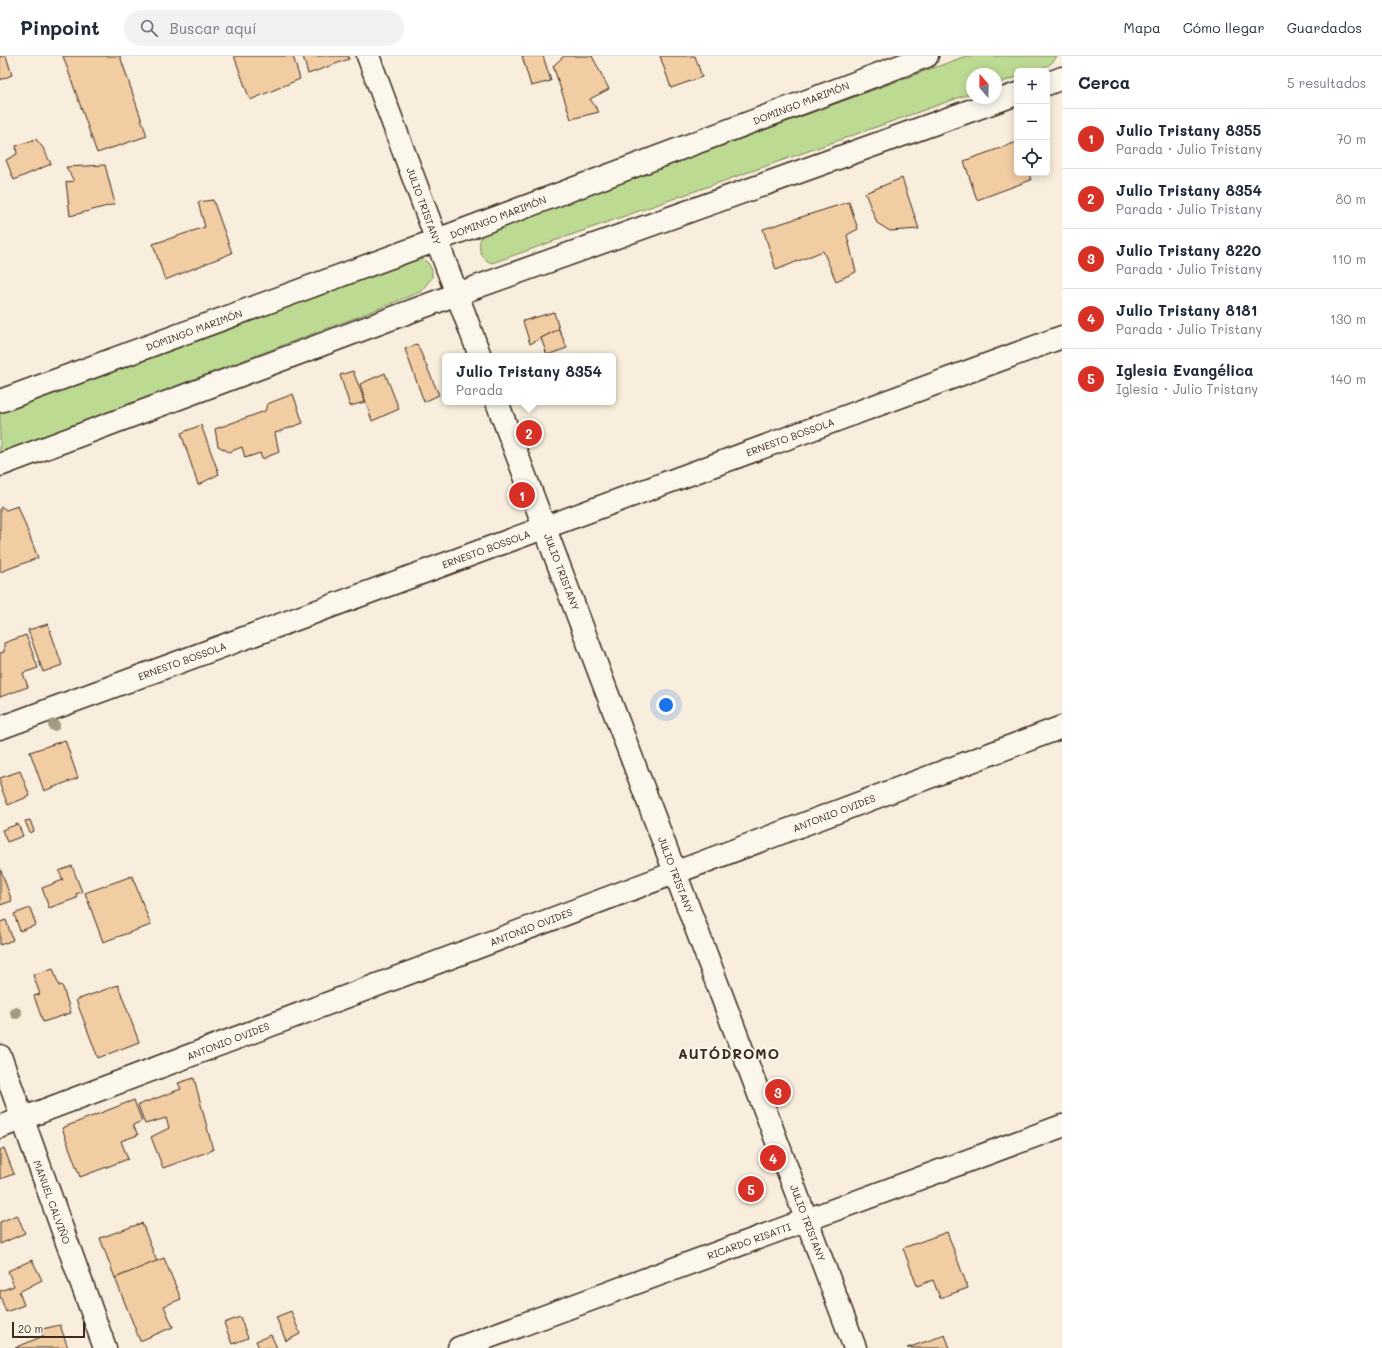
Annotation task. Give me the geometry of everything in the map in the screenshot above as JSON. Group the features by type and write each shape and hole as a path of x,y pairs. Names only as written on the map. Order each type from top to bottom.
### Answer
{"street":[{"name":"JULIO TRISTANY","path":"368,56 479,353"},
{"name":"DOMINGO MARIMÓN","path":"0,401 437,240 927,56"},
{"path":"1050,83 1062,78"},
{"path":"0,465 457,294 1014,95"},
{"name":"ERNESTO BOSSOLA","path":"0,728 1062,337"},
{"name":"JULIO TRISTANY","path":"498,405 855,1348"},
{"name":"ANTONIO OVIDES","path":"0,1127 1062,727"},
{"name":"MANUEL CALVIÑO","path":"0,1056 105,1348"},
{"name":"RICARDO RISATTI","path":"459,1348 1062,1126"}],"green space":[{"path":"966,56 1057,56 1054,61 1042,68 1014,68 1014,78 1002,82 1002,68 966,68 966,95 492,263 484,258 480,251 480,242 483,233"},
{"path":"418,259 423,259 428,263 432,270 432,278 420,292 0,453 0,411"}],"building":[{"path":"0,56 6,56 12,75 0,80"},
{"path":"63,56 120,56 147,136 97,153"},
{"path":"234,56 293,56 300,79 250,100"},
{"path":"303,56 348,56 349,59 308,74"},
{"path":"522,56 543,56 551,81 531,86"},
{"path":"564,56 592,56 609,89 590,99 599,112 571,119 553,66"},
{"path":"660,56 695,56 702,77 671,88"},
{"path":"36,139 43,148 51,164 14,180 6,160 17,154 16,146"},
{"path":"1014,143 1014,176 1030,176 1031,180 977,200 964,161"},
{"path":"105,165 115,204 70,216 66,182 74,181 66,167"},
{"path":"902,178 919,229 890,231 877,223 865,193"},
{"path":"213,200 232,253 165,280 153,244 205,227 198,202"},
{"path":"849,202 858,229 847,235 856,272 836,281 823,251 776,270 763,229"},
{"path":"554,312 559,329 530,344 523,321"},
{"path":"559,329 567,348 553,353 546,353 541,338"},
{"path":"417,344 439,395 424,402 405,349"},
{"path":"353,371 365,402 350,406 340,375"},
{"path":"385,373 399,409 372,421 360,384"},
{"path":"293,394 303,423 275,433 279,452 262,459 260,453 245,458 242,447 229,452 218,446 215,429 265,411 267,404"},
{"path":"201,425 219,474 198,485 181,433"},
{"path":"18,506 38,558 0,572 0,508 2,507 6,510"},
{"path":"48,624 62,665 43,672 28,630"},
{"path":"26,635 38,668 23,673 28,687 0,697 0,653 4,652 4,643"},
{"path":"65,740 78,778 44,791 30,752"},
{"path":"20,771 30,796 8,805 0,785 0,778"},
{"path":"30,820 34,831 30,833 25,821"},
{"path":"18,824 23,836 7,842 2,830"},
{"path":"72,866 82,892 76,894 77,898 49,908 42,888 63,880 59,871"},
{"path":"0,868 12,901 0,905"},
{"path":"132,876 151,925 103,942 85,893"},
{"path":"30,908 36,925 20,931 14,914"},
{"path":"6,920 13,940 0,945 0,922"},
{"path":"53,968 59,986 62,985 71,1013 43,1022 34,996 40,994 33,975"},
{"path":"118,985 139,1042 98,1058 76,1000"},
{"path":"194,1078 213,1150 163,1168 151,1137 169,1128 166,1118 145,1124 138,1105 181,1089 178,1083"},
{"path":"134,1100 142,1121 133,1125 138,1135 121,1141 128,1159 80,1177 62,1128"},
{"path":"4,1148 14,1174 0,1179 0,1150"},
{"path":"17,1215 25,1233 0,1244 0,1222"},
{"path":"142,1223 157,1262 115,1278 100,1238"},
{"path":"947,1232 968,1288 940,1298 933,1280 917,1286 903,1248"},
{"path":"164,1258 181,1299 164,1306 173,1327 140,1341 115,1278"},
{"path":"32,1260 42,1280 19,1292 24,1305 6,1312 0,1296 0,1291 14,1286 8,1271"},
{"path":"291,1311 300,1334 286,1341 276,1317"},
{"path":"240,1317 248,1338 232,1344 224,1323"},
{"path":"60,1325 68,1348 15,1348 43,1336 42,1329"},
{"path":"271,1335 277,1348 259,1348 256,1341"},
{"path":"945,1335 950,1348 907,1348"}],"place":[{"name":"Julio Tristany 8354","path":"529,433"},
{"name":"Julio Tristany 8355","path":"522,495"},
{"name":"Julio Tristany 8220","path":"778,1092"},
{"name":"Julio Tristany 8181","path":"773,1158"},
{"name":"Iglesia Evangélica","path":"751,1189"}],"district":[{"name":"AUTÓDROMO","path":"729,1053"}]}
